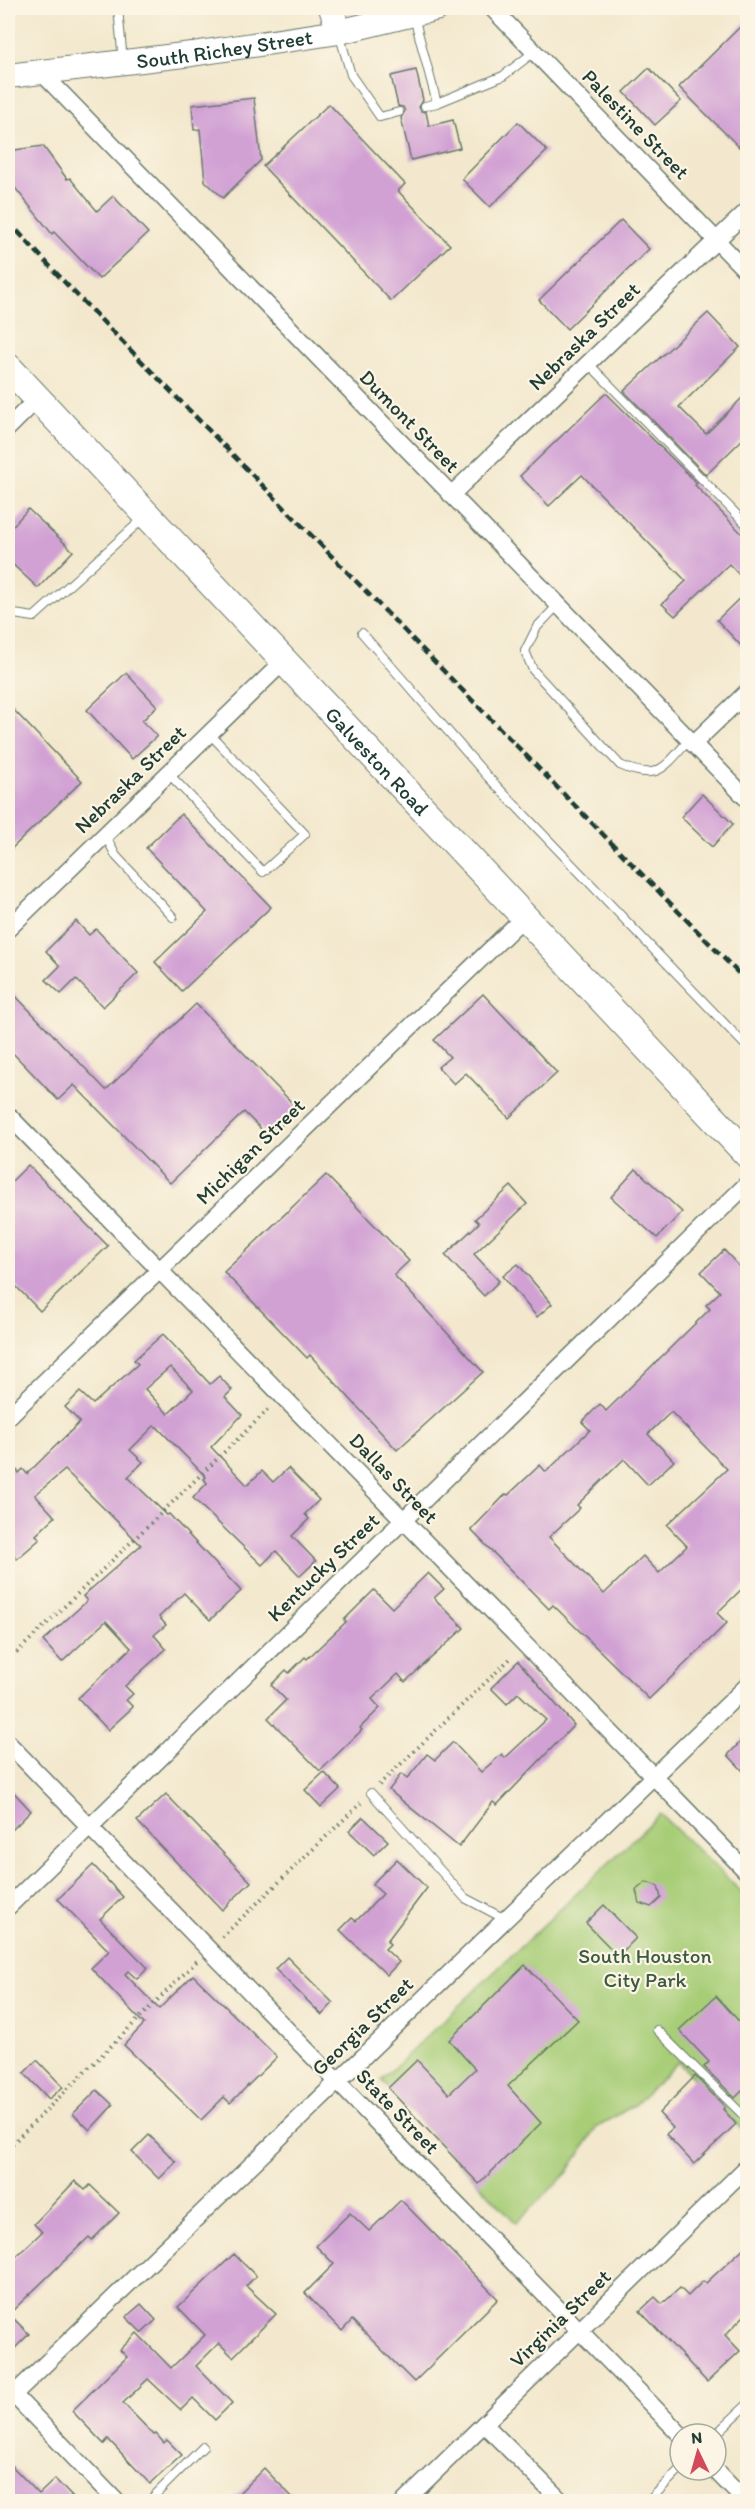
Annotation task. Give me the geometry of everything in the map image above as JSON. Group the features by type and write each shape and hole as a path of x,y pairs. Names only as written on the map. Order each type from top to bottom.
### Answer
{"main road":[{"path":"331,8 339,32"},
{"name":"South Richey Street","path":"8,76 339,32 438,8"},
{"name":"Galveston Road","path":"8,367 747,1155"}],"street":[{"name":"Palestine Street","path":"492,8 747,273"},
{"name":"Dumont Street","path":"41,72 747,800"},
{"name":"Nebraska Street","path":"451,495 747,210"},
{"path":"8,428 37,399"},
{"name":"Nebraska Street","path":"8,930 284,661"},
{"path":"691,742 747,691"},
{"name":"Michigan Street","path":"10,1411 524,918"},
{"name":"Dallas Street","path":"8,1115 747,1873"},
{"name":"Kentucky Street","path":"8,1907 747,1183"},
{"name":"Georgia Street","path":"9,2395 747,1685"},
{"name":"State Street","path":"8,1743 668,2422"},
{"name":"Virginia Street","path":"404,2502 747,2166"},
{"path":"9,2395 117,2502"},
{"path":"484,2424 562,2502"},
{"path":"727,2482 746,2502"}],"lane":[{"path":"117,8 123,62"},
{"path":"414,14 437,103"},
{"path":"339,32 351,75 380,117 399,112"},
{"path":"425,106 503,76 534,52"},
{"path":"588,363 747,526"},
{"path":"8,607 14,614 34,617 147,516"},
{"path":"558,605 537,627 525,651 533,670 620,765 639,774 653,773 668,764 691,742"},
{"path":"362,633 488,777 747,1048"},
{"path":"168,773 263,872 305,834 209,734"},
{"path":"105,835 116,856 173,917"},
{"path":"371,1793 465,1898 505,1919"},
{"path":"657,2030 747,2120"},
{"path":"728,2422 747,2404"},
{"path":"148,2502 203,2447"},
{"path":"648,2502 668,2481"}],"path":[{"path":"8,1661 282,1396"},
{"path":"8,2148 209,1949 525,1645"}],"green space":[{"name":"South Houston City Park","path":"660,1814 747,1897 747,2135 678,2062 636,2104 596,2128 567,2173 516,2223 381,2080"}],"building":[{"path":"747,20 747,138 739,147 679,87"},
{"path":"649,68 681,101 655,125 624,92"},
{"path":"416,70 423,100 419,107 421,111 426,112 429,126 453,120 460,148 411,160 401,118 405,111 403,107 398,106 391,76"},
{"path":"254,98 261,160 223,198 205,181 200,129 194,130 192,105"},
{"path":"329,104 405,184 398,191 450,245 391,301 263,166"},
{"path":"518,122 547,151 490,207 462,179"},
{"path":"43,146 67,179 70,178 97,211 113,196 148,233 99,279 54,232 52,234 8,179 8,151"},
{"path":"621,220 649,249 567,329 539,300"},
{"path":"708,313 740,347 679,407 706,434 747,393 747,435 706,475 624,391"},
{"path":"606,393 697,483 695,485 747,539 747,583 729,564 675,616 662,604 686,581 582,475 549,506 520,476"},
{"path":"28,509 73,551 38,588 8,560 8,531"},
{"path":"747,591 747,652 717,620"},
{"path":"126,673 157,706 142,721 157,736 132,759 87,710"},
{"path":"8,704 82,781 8,852"},
{"path":"702,794 733,824 712,847 681,817"},
{"path":"181,814 271,907 182,991 155,962 207,912 146,848"},
{"path":"76,921 89,935 96,929 138,973 103,1007 76,979 61,994 46,980 60,966 46,951"},
{"path":"8,988 106,1090 196,1004 298,1109 269,1137 244,1112 170,1183 74,1085 58,1100 8,1048"},
{"path":"483,994 557,1073 509,1118 466,1073 454,1084 438,1067 450,1057 434,1040"},
{"path":"28,1165 108,1246 40,1311 8,1278 8,1185"},
{"path":"636,1169 682,1212 657,1238 611,1197"},
{"path":"326,1175 409,1261 394,1275 483,1372 397,1450 310,1355 307,1358 224,1272"},
{"path":"511,1186 527,1204 474,1254 499,1281 484,1296 445,1255 479,1223 475,1219"},
{"path":"724,1250 747,1275 747,1584 717,1613 727,1623 649,1699 553,1605 549,1609 471,1530 506,1494 508,1495 540,1465 546,1472 590,1430 582,1422 600,1404 606,1411 710,1309 706,1305 720,1292 701,1272","holes":["671,1412 727,1469 667,1525 687,1546 659,1573 643,1556 604,1594 549,1537 580,1508 577,1505 624,1459 648,1485 674,1461 648,1434"]},
{"path":"518,1264 552,1304 537,1317 503,1276"},
{"path":"163,1334 210,1384 219,1376 232,1390 225,1397 242,1415 211,1447 247,1485 262,1471 273,1482 288,1468 319,1500 305,1514 309,1519 292,1536 316,1561 300,1576 276,1551 262,1565 193,1498 207,1483 204,1479 206,1477 154,1426 130,1450 143,1462 128,1477 167,1515 169,1514 241,1591 210,1620 184,1593 159,1617 166,1625 154,1635 166,1649 125,1686 133,1694 126,1700 133,1707 108,1730 78,1698 131,1648 106,1621 62,1662 43,1641 87,1601 83,1596 141,1545 65,1470 35,1495 55,1517 36,1535 40,1539 17,1559 8,1549 8,1461 19,1473 23,1469 27,1474 80,1422 65,1407 80,1392 93,1404 138,1364 134,1360","holes":["170,1367 193,1390 168,1414 145,1389"]},
{"path":"428,1573 444,1589 434,1598 464,1628 405,1682 398,1674 372,1699 380,1708 360,1728 362,1730 320,1771 268,1718 286,1700 271,1685 286,1670 289,1673 305,1657 307,1659 346,1622 344,1620 374,1590 392,1608"},
{"path":"518,1661 574,1725 497,1805 493,1802 459,1847 389,1790 401,1774 407,1779 427,1754 435,1760 453,1742 481,1772 502,1754 505,1758 546,1720 518,1693 507,1704 491,1688"},
{"path":"747,1735 747,1775 728,1755"},
{"path":"324,1772 340,1789 321,1807 305,1790"},
{"path":"8,1786 31,1811 8,1834"},
{"path":"166,1794 251,1882 222,1910 137,1821"},
{"path":"363,1817 388,1841 374,1855 349,1831"},
{"path":"397,1859 427,1888 387,1941 390,1944 385,1949 399,1962 387,1975 340,1930 352,1918 356,1921 383,1894 372,1884"},
{"path":"93,1865 123,1897 100,1919 148,1968 137,1979 128,1971 125,1974 159,2009 193,1975 277,2057 230,2103 224,2097 201,2120 124,2045 144,2024 91,1968 109,1951 58,1899"},
{"path":"646,1882 658,1886 661,1898 651,1907 639,1903 636,1890"},
{"path":"604,1905 636,1938 618,1956 586,1923"},
{"path":"287,1957 333,2003 322,2015 275,1969"},
{"path":"525,1965 578,2020 508,2086 541,2123 479,2184 388,2088 417,2060 449,2094 475,2069 449,2040"},
{"path":"716,1996 747,2030 747,2086 735,2098 704,2067 709,2062 679,2030"},
{"path":"37,2060 63,2087 49,2099 24,2073"},
{"path":"695,2076 725,2107 723,2109 736,2124 694,2164 666,2134 673,2128 659,2113"},
{"path":"97,2090 113,2105 90,2130 73,2114"},
{"path":"149,2135 176,2162 159,2179 132,2152"},
{"path":"75,2181 85,2190 90,2185 119,2213 92,2240 89,2237 9,2314 29,2334 8,2355 8,2264 42,2232 34,2224"},
{"path":"401,2200 498,2299 414,2382 352,2320 342,2331 305,2293 334,2264 316,2246 350,2213 369,2231"},
{"path":"747,2245 747,2313 725,2335 740,2351 707,2382 640,2311 655,2297 662,2304 680,2288 688,2296 703,2281 706,2283"},
{"path":"234,2254 256,2276 246,2286 276,2314 233,2357 219,2343 196,2366 232,2403 215,2420 193,2398 181,2410 148,2379 123,2403 154,2435 156,2434 164,2443 167,2440 182,2455 150,2484 108,2439 104,2444 72,2411 127,2357 120,2350 137,2333 171,2368 205,2335 178,2307"},
{"path":"141,2304 156,2320 142,2333 126,2317"},
{"path":"8,2462 39,2494 55,2479 77,2502 8,2502"},
{"path":"264,2468 297,2502 230,2502"}],"railway":[{"path":"8,221 71,289 748,983"}]}
